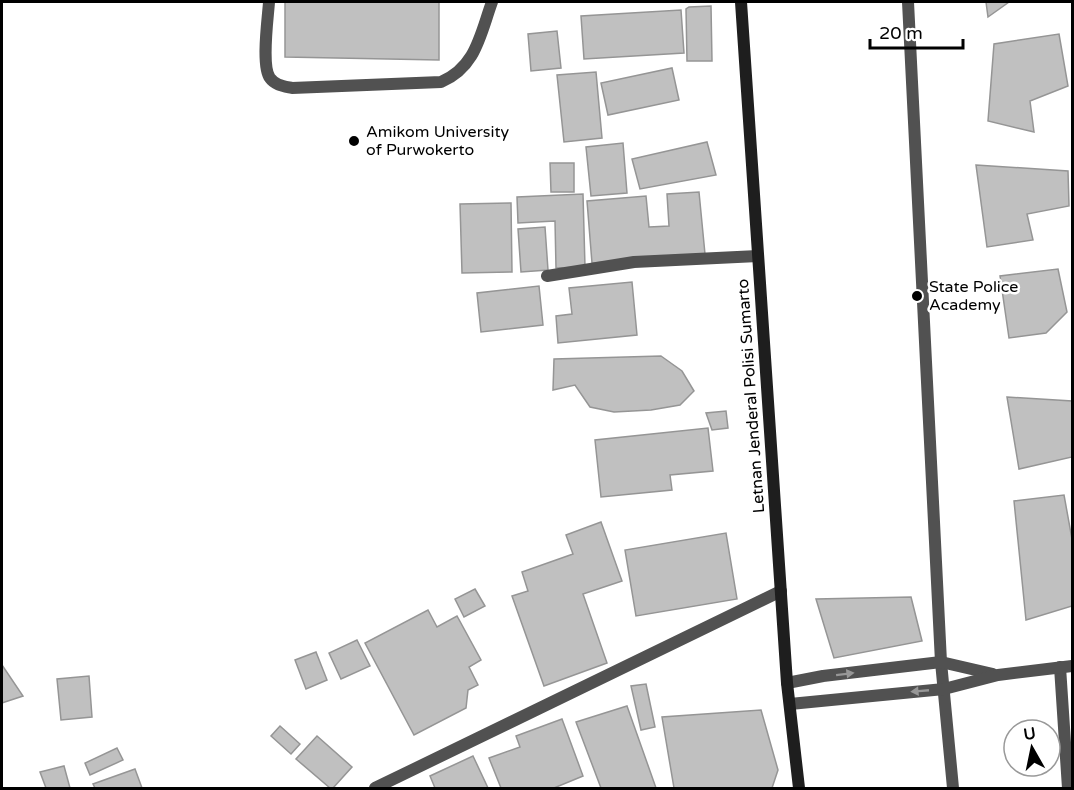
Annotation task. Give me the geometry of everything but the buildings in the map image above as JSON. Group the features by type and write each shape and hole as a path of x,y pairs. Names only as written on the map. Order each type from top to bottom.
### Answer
{"street":[{"path":"269,2 266,61 268,76 276,84 292,88 441,82 448,79 466,65 478,42 492,2"},
{"name":"Letnan Jenderal Polisi Sumarto","path":"741,2 787,683 799,789"},
{"path":"908,2 941,662 953,789"},
{"path":"547,276 634,262 758,256"},
{"path":"375,789 781,591"},
{"path":"787,683 824,676 941,662 998,675"},
{"path":"790,704 944,689 998,675 1066,667 1068,789"}],"place":[{"name":"Amikom University of Purwokerto","path":"354,141"},
{"name":"State Police Academy","path":"917,296"}]}
